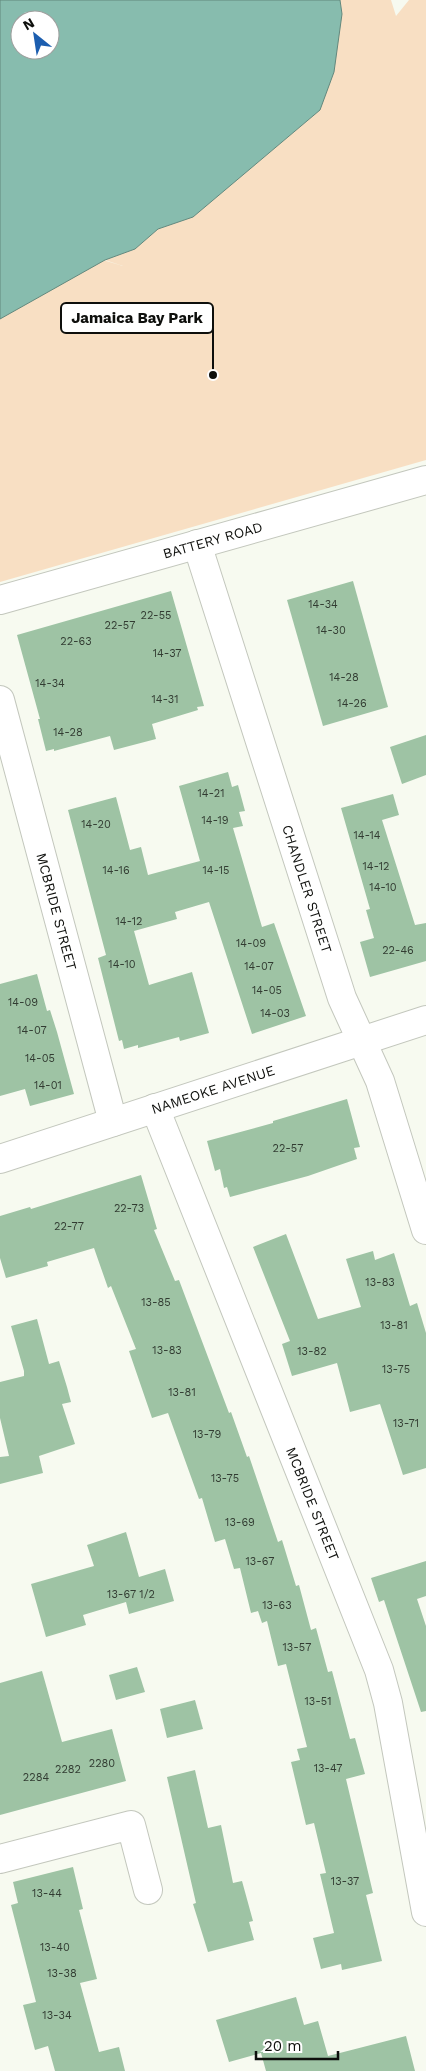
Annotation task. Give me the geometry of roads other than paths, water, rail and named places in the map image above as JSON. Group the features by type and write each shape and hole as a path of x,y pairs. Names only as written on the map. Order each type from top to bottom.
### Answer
{"street":[{"name":"BATTERY ROAD","path":"0,600 426,480"},
{"name":"CHANDLER STREET","path":"197,544 342,998 380,1081 426,1230"},
{"name":"MCBRIDE STREET","path":"0,700 113,1122"},
{"name":"NAMEOKE AVENUE","path":"0,1159 426,1020"},
{"name":"MCBRIDE STREET","path":"155,1108 379,1670 388,1703 422,1866 426,1912"},
{"path":"0,1859 131,1825 148,1890"}],"water":[{"path":"0,0 340,0 342,14 334,72 320,110 193,217 158,229 135,249 105,260 0,319"}],"place":[{"name":"Jamaica Bay Park","path":"213,375"}]}
